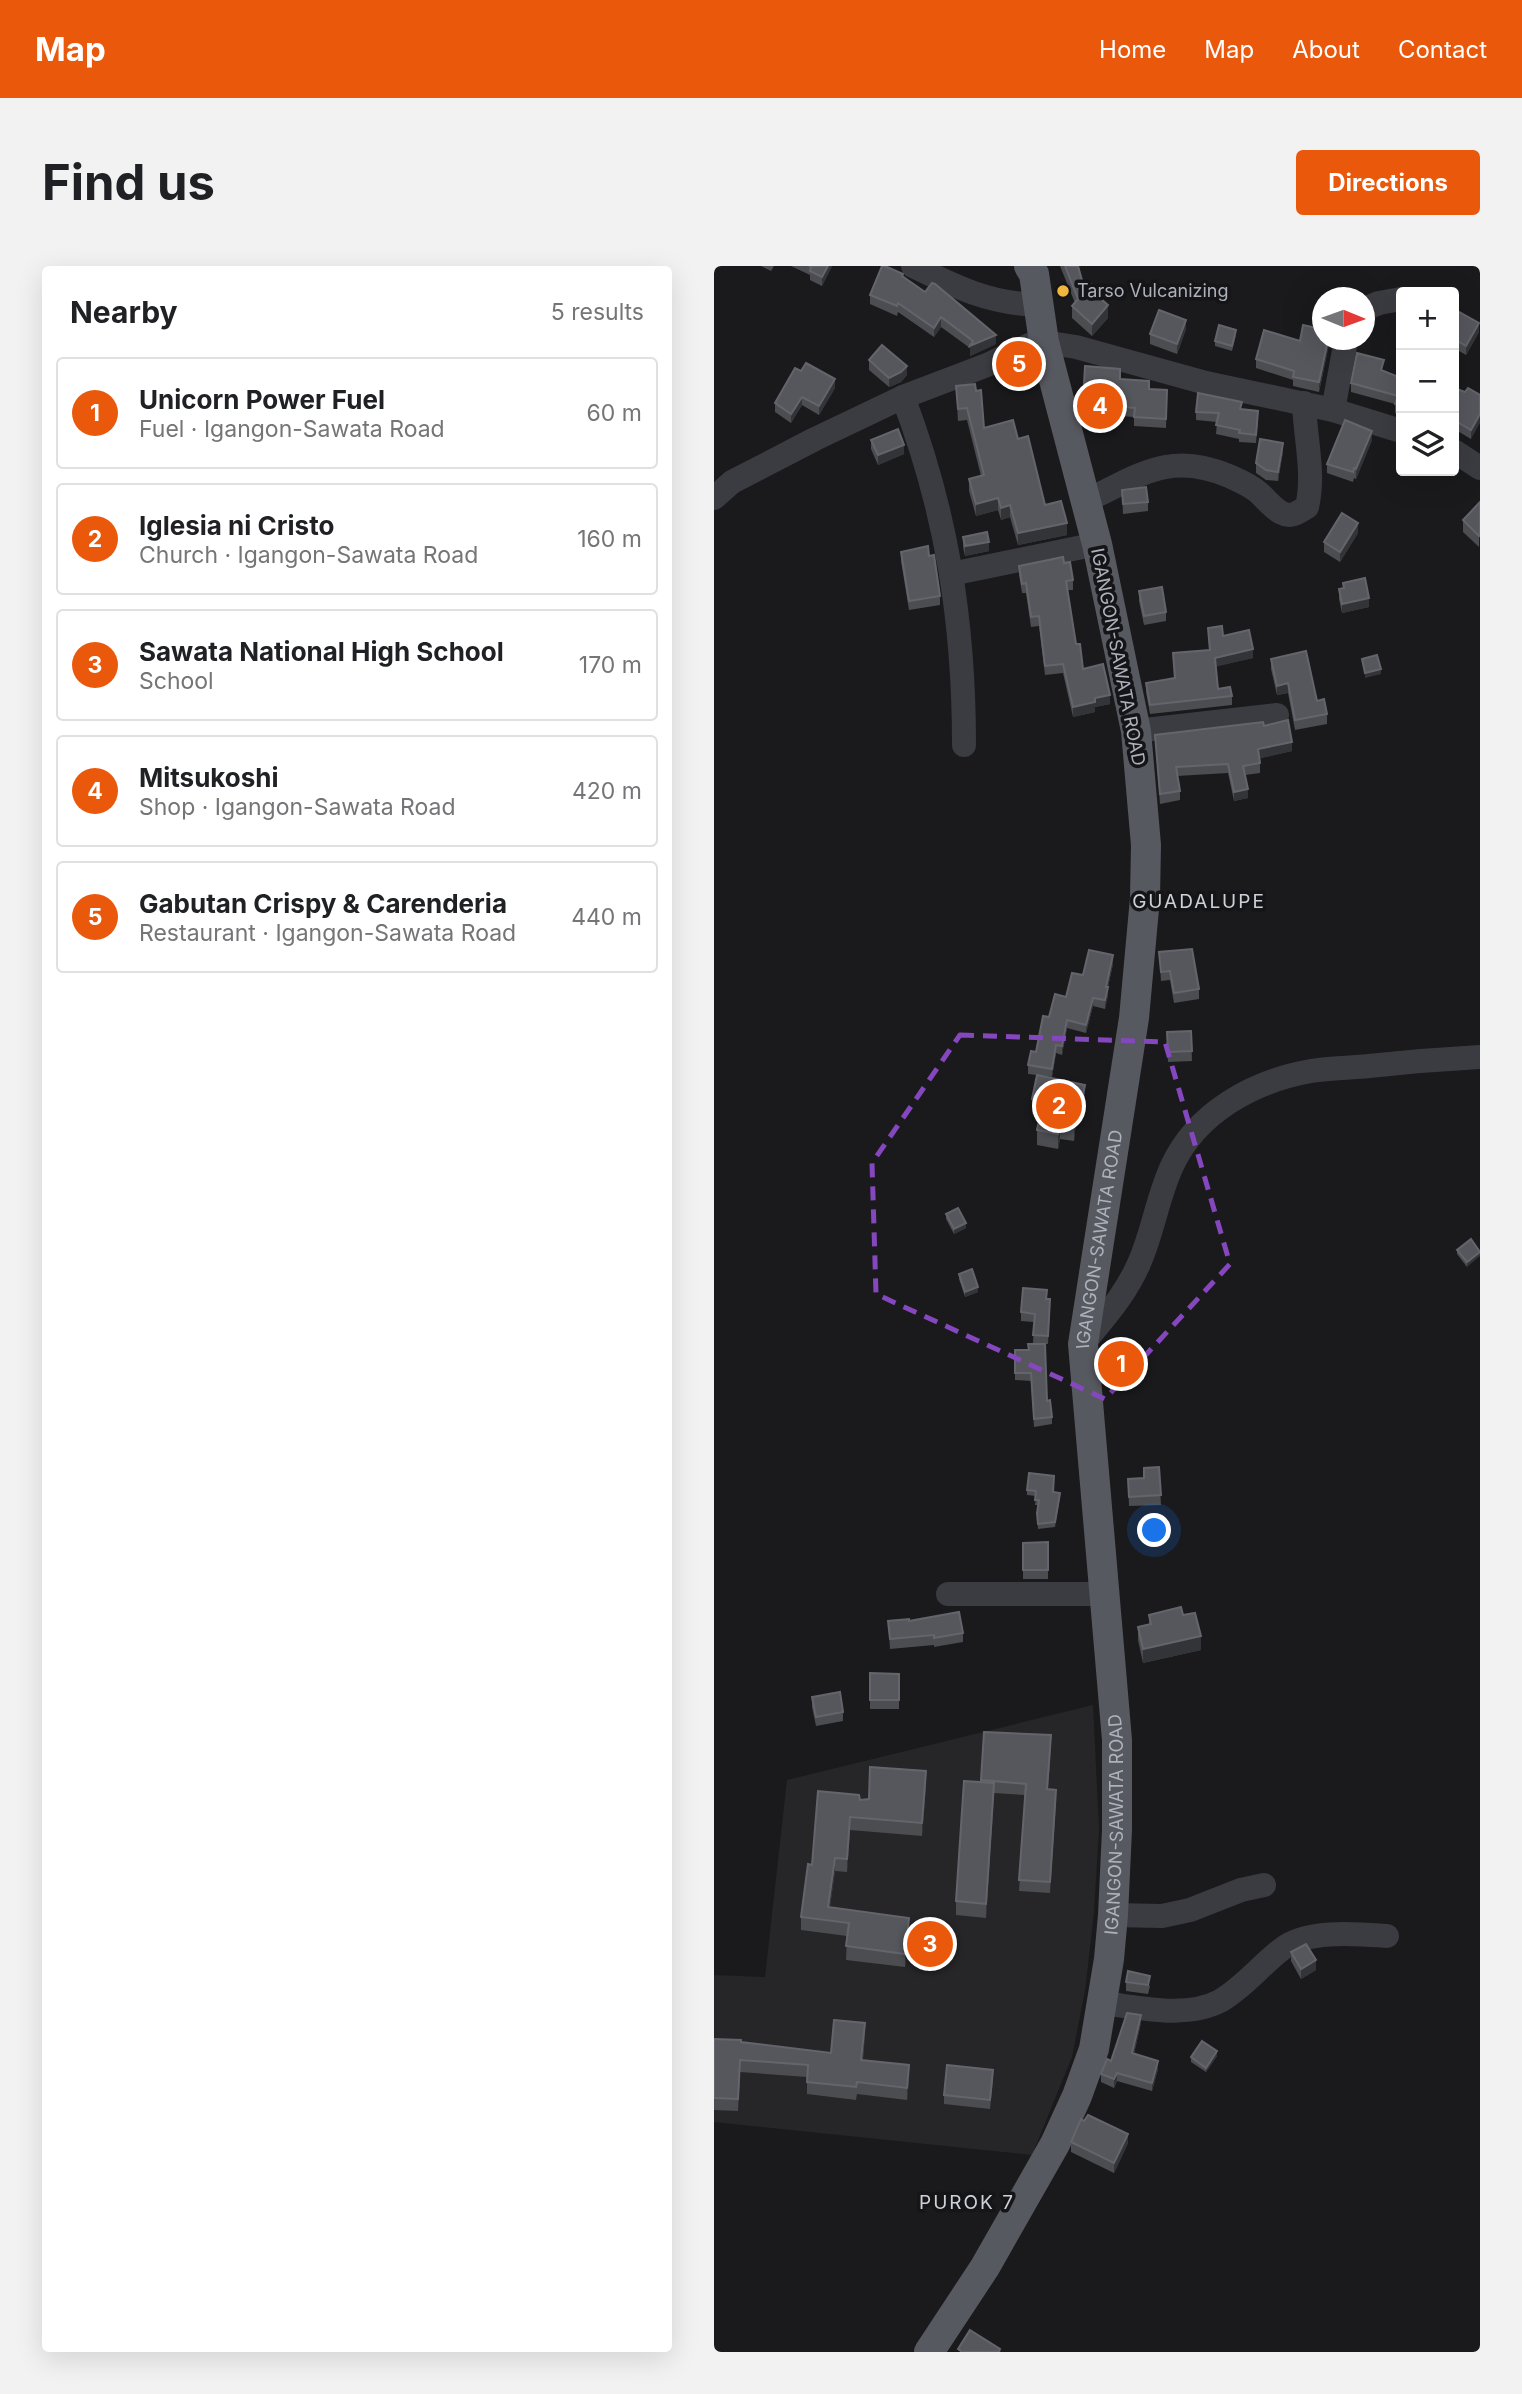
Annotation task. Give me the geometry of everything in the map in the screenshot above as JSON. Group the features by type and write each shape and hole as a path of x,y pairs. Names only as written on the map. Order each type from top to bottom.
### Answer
{"main road":[{"name":"IGANGON-SAWATA ROAD","path":"929,2352 985,2267 1055,2144 1077,2096 1094,2049 1113,1915 1117,1741 1083,1344 1127,1069 1140,962 1146,845 1136,731 1097,544 1044,342 1033,269"}],"street":[{"path":"913,266 977,296 996,301 1037,305"},
{"path":"1375,305 1396,300"},
{"path":"714,498 733,482 903,397 976,370 1029,345 1044,342 1088,350 1206,383 1333,410 1396,429"},
{"path":"1333,410 1344,350"},
{"path":"903,397 930,474 951,574 960,628 964,682 964,745"},
{"path":"1085,501 1136,474 1156,468 1198,467 1228,475 1256,490 1282,513 1294,515 1307,507 1311,492 1304,403"},
{"path":"1459,455 1480,468"},
{"path":"951,574 1097,544"},
{"path":"1136,731 1277,715"},
{"path":"1083,1344 1121,1297 1132,1278 1141,1259 1171,1167 1191,1134 1211,1114 1233,1098 1267,1084 1309,1072 1480,1057"},
{"path":"948,1594 1104,1594"},
{"path":"1113,1915 1162,1916 1190,1910 1241,1890 1264,1885"},
{"path":"1102,2003 1174,2010 1196,2008 1219,2002 1284,1946 1330,1935 1387,1936"}],"highlighted area":[{"path":"960,1035 1165,1042 1230,1264 1105,1399 876,1294 872,1163"}],"shaded area":[{"path":"1093,1705 1099,1829 1094,1913 1085,1991 1072,2057 1032,2155 714,2122 714,1975 765,1977 787,1780"}],"building":[{"path":"809,266 828,266 822,277 810,271"},
{"path":"882,266 903,274 902,276 925,292 932,283 935,284 996,335 970,346 973,341 941,317 934,328 898,303 897,306 870,295"},
{"path":"1065,266 1078,266 1085,291 1091,284 1104,295 1100,298 1108,305 1092,324 1072,306 1078,299"},
{"path":"1159,310 1186,320 1177,344 1150,334"},
{"path":"1459,312 1479,323 1466,346 1459,342"},
{"path":"1219,325 1236,330 1232,346 1215,341"},
{"path":"1303,325 1312,327 1312,350 1326,350 1319,382 1293,377 1294,371 1256,359 1264,330 1300,341"},
{"path":"882,345 907,366 889,378 869,360"},
{"path":"1357,353 1384,360 1381,370 1396,376 1396,395 1351,383"},
{"path":"1024,355 1031,370 1016,377 1009,362"},
{"path":"806,363 835,379 819,406 802,397 791,414 775,403 795,368 801,371"},
{"path":"1085,366 1120,369 1120,379 1149,381 1149,389 1167,390 1166,419 1134,417 1135,408 1093,404 1095,385 1084,384"},
{"path":"975,384 976,391 981,390 984,428 1013,420 1018,439 1028,436 1045,505 1061,501 1067,523 1018,533 1010,505 1001,508 998,498 976,504 969,479 984,475 967,408 958,409 956,386"},
{"path":"1468,388 1480,395 1480,414 1471,430 1459,423 1459,390 1465,392"},
{"path":"1198,393 1242,402 1240,409 1258,411 1256,435 1239,433 1240,430 1216,425 1219,413 1196,412"},
{"path":"1345,420 1372,431 1353,472 1327,464"},
{"path":"898,429 904,445 878,455 871,440"},
{"path":"1260,439 1283,443 1278,472 1266,470 1256,463"},
{"path":"1146,487 1148,502 1123,504 1122,490"},
{"path":"1480,502 1480,535 1479,536 1463,520"},
{"path":"1342,513 1358,523 1340,552 1324,542"},
{"path":"987,532 989,542 965,546 963,537"},
{"path":"928,546 929,556 934,555 940,596 909,601 901,552"},
{"path":"1063,557 1064,563 1070,562 1073,580 1066,581 1076,644 1080,644 1083,669 1103,664 1110,695 1073,707 1063,664 1045,666 1039,616 1031,617 1026,583 1022,584 1019,566"},
{"path":"1365,578 1369,598 1342,604 1339,589 1344,588 1343,583"},
{"path":"1162,587 1166,612 1144,616 1139,591"},
{"path":"1222,626 1223,636 1249,630 1253,649 1215,658 1218,689 1230,687 1232,696 1150,705 1146,683 1175,678 1173,653 1210,650 1208,628"},
{"path":"1306,651 1317,701 1324,699 1327,714 1295,720 1288,683 1277,686 1271,659"},
{"path":"1377,655 1381,669 1365,673 1362,659"},
{"path":"1288,720 1292,742 1258,749 1260,763 1243,766 1248,789 1234,792 1228,764 1176,767 1180,791 1160,794 1155,735 1263,722 1264,726"},
{"path":"1192,949 1199,989 1174,993 1170,971 1161,972 1159,952"},
{"path":"1089,950 1113,955 1105,1000 1093,998 1086,1025 1067,1020 1062,1046 1056,1045 1052,1069 1028,1065 1031,1051 1036,1052 1043,1016 1049,1017 1055,994 1066,997 1072,973 1083,975"},
{"path":"1191,1031 1192,1051 1168,1052 1167,1032"},
{"path":"1037,1075 1085,1085 1080,1109 1076,1108 1074,1126 1060,1124 1058,1134 1037,1130 1043,1101 1032,1099"},
{"path":"958,1208 966,1223 954,1229 946,1214"},
{"path":"1471,1239 1480,1252 1467,1262 1457,1250"},
{"path":"972,1269 978,1287 965,1292 959,1274"},
{"path":"1023,1288 1047,1290 1046,1299 1050,1299 1048,1336 1033,1335 1035,1314 1021,1312"},
{"path":"1113,1340 1133,1342 1130,1374 1110,1372"},
{"path":"1028,1344 1045,1344 1047,1401 1050,1400 1052,1417 1034,1419 1031,1373 1015,1373 1015,1350 1029,1350"},
{"path":"1159,1467 1161,1495 1129,1497 1128,1479 1144,1478 1144,1468"},
{"path":"1029,1473 1054,1476 1053,1492 1060,1493 1055,1522 1038,1524 1039,1500 1035,1500 1036,1491 1027,1490"},
{"path":"1048,1542 1048,1570 1023,1570 1023,1543"},
{"path":"1181,1607 1183,1615 1195,1613 1201,1636 1143,1649 1138,1627 1151,1624 1149,1615"},
{"path":"959,1612 963,1633 934,1638 934,1635 890,1639 888,1621 909,1621"},
{"path":"870,1673 899,1674 899,1700 870,1700"},
{"path":"840,1692 843,1712 816,1717 812,1697"},
{"path":"984,1732 1051,1735 1047,1789 1056,1790 1050,1882 1019,1880 1026,1784 981,1780"},
{"path":"870,1767 926,1771 922,1823 850,1817 847,1859 835,1858 828,1907 909,1918 905,1954 846,1946 849,1923 801,1917 808,1864 812,1865 818,1791 859,1795 860,1800 869,1799"},
{"path":"964,1781 994,1783 986,1904 956,1901"},
{"path":"1306,1944 1316,1960 1301,1969 1291,1952"},
{"path":"1128,1971 1150,1976 1148,1985 1126,1982"},
{"path":"1127,2013 1141,2015 1132,2053 1158,2061 1152,2083 1117,2073 1114,2079 1101,2074 1107,2059 1111,2061"},
{"path":"834,2020 865,2023 861,2060 909,2065 907,2088 857,2082 856,2087 807,2082 808,2065 740,2060 738,2099 714,2098 714,2039 741,2040 831,2053"},
{"path":"1202,2041 1217,2051 1206,2068 1191,2057"},
{"path":"947,2065 993,2070 990,2100 944,2095"},
{"path":"1088,2115 1128,2134 1114,2163 1071,2142 1081,2119 1084,2121"},
{"path":"970,2330 1000,2349 999,2352 962,2352 958,2349"}],"place":[{"name":"Tarso Vulcanizing","path":"1063,291"},
{"name":"Gabutan Crispy & Carenderia","path":"1019,364"},
{"name":"Mitsukoshi","path":"1100,406"},
{"name":"Iglesia ni Cristo","path":"1059,1106"},
{"name":"Unicorn Power Fuel","path":"1121,1364"},
{"name":"Sawata National High School","path":"930,1944"}],"district":[{"name":"GUADALUPE","path":"1199,901"},
{"name":"PUROK 7","path":"967,2202"}]}
